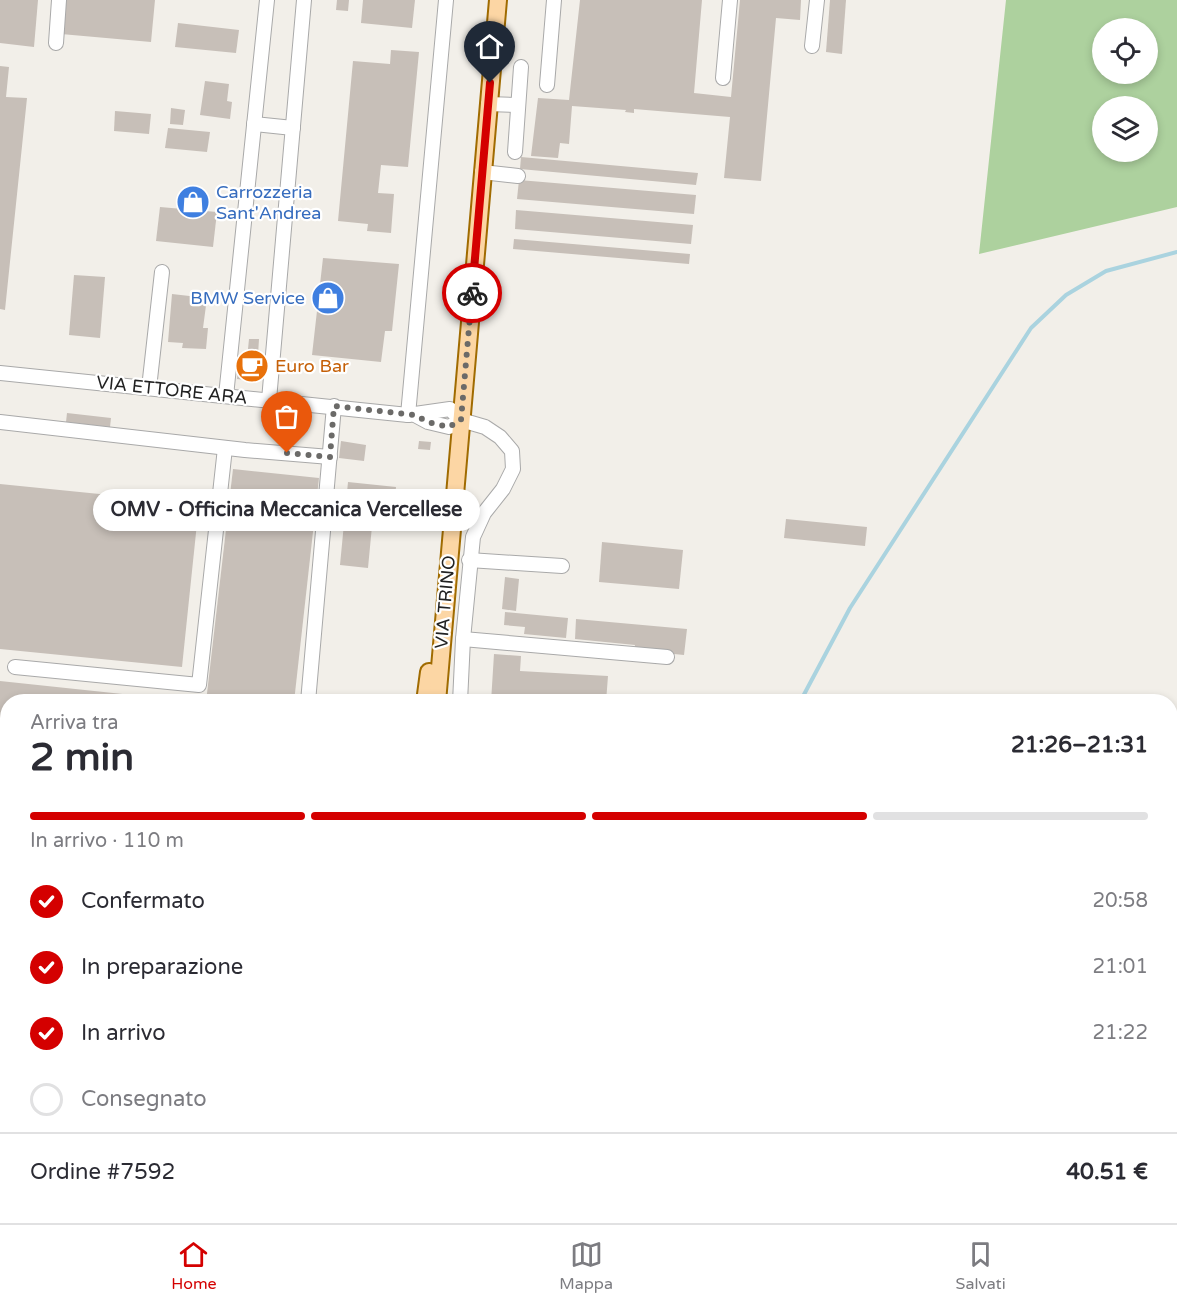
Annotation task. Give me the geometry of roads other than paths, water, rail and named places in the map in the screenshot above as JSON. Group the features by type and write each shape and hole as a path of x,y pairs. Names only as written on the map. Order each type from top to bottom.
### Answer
{"main road":[{"name":"VIA TRINO","path":"438,694 498,0"},
{"path":"426,694 428,674 443,628"},
{"path":"443,628 449,676 448,694"}],"street":[{"path":"56,43 59,0"},
{"path":"226,396 235,239 254,124 267,0"},
{"path":"269,400 304,0"},
{"path":"411,415 446,0"},
{"path":"547,85 554,0"},
{"path":"723,78 730,0"},
{"path":"812,46 817,0"},
{"path":"515,152 521,67"},
{"path":"489,104 518,105"},
{"path":"254,124 292,128"},
{"path":"482,172 518,176"},
{"path":"148,388 162,272"},
{"name":"VIA ETTORE ARA","path":"0,373 411,415 450,409 461,420"},
{"path":"309,694 334,406"},
{"path":"460,694 462,639 473,537 484,513 503,489 513,469 513,451 500,437 485,427 461,420"},
{"path":"0,422 225,448 330,457"},
{"path":"15,667 199,685 225,448"},
{"path":"469,560 562,566"},
{"path":"462,639 667,657"}],"waterway":[{"path":"804,694 850,608 1031,328 1066,295 1106,271 1177,252"}],"place":[{"name":"Carrozzeria Sant'Andrea","path":"193,202"},
{"name":"BMW Service","path":"328,298"},
{"name":"Euro Bar","path":"252,366"},
{"name":"OMV - Officina Meccanica Vercellese","path":"287,453"}]}
